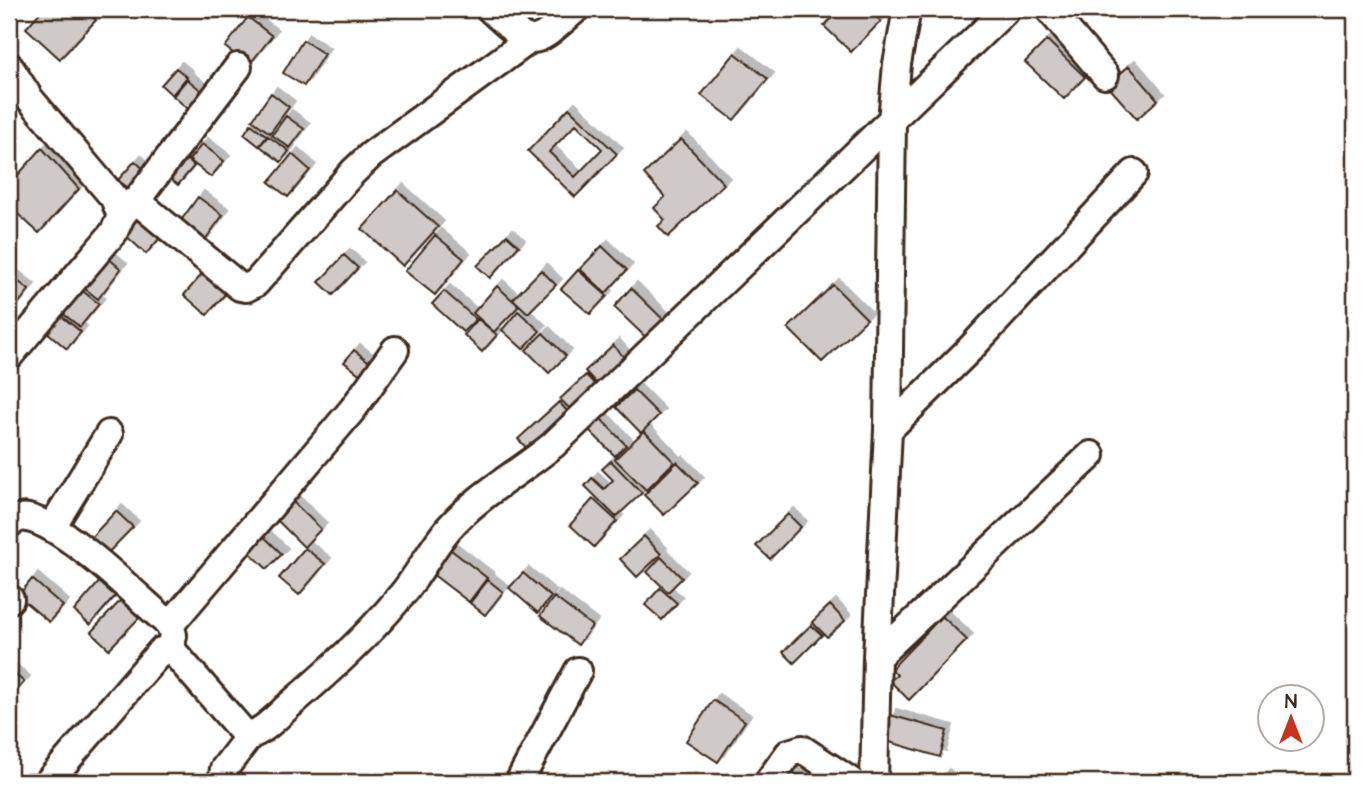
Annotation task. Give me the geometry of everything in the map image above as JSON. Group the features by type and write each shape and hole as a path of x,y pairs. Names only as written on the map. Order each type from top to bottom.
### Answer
{"street":[{"path":"490,9 518,34 529,40"},
{"path":"9,66 30,99 119,207 128,208 240,287 251,286 371,155 529,40 548,34 576,9"},
{"path":"874,782 888,430 892,121 897,64 907,9"},
{"path":"222,782 224,769 250,735 260,730 313,685 383,617 459,518 554,445 1007,9"},
{"path":"1049,9 1105,75"},
{"path":"9,356 114,232 128,208 238,67"},
{"path":"888,430 970,349 1134,173"},
{"path":"48,782 161,651 169,636 353,409 394,350"},
{"path":"52,527 109,434"},
{"path":"877,657 1091,455"},
{"path":"9,524 26,517 52,527 72,541 169,636 243,732 250,735"},
{"path":"519,782 578,670"},
{"path":"768,782 789,753 802,749 852,782"}],"building":[{"path":"43,9 83,9 96,20 60,59 26,28"},
{"path":"197,9 216,9 209,18"},
{"path":"840,9 868,9 881,21 851,52 824,26"},
{"path":"248,17 272,36 249,65 225,47"},
{"path":"303,40 324,54 304,86 283,73"},
{"path":"1047,40 1085,77 1064,99 1025,62"},
{"path":"735,53 768,79 734,120 701,95"},
{"path":"1129,66 1158,100 1137,119 1107,85"},
{"path":"176,68 187,77 172,95 161,85"},
{"path":"187,79 208,96 193,113 173,96"},
{"path":"271,93 289,107 270,133 252,120"},
{"path":"569,108 617,154 575,197 528,151","holes":["576,124 602,149 575,177 549,152"]},
{"path":"286,116 304,129 290,148 272,135"},
{"path":"251,124 267,136 259,146 244,134"},
{"path":"268,136 289,151 281,162 260,146"},
{"path":"681,139 724,184 668,237 658,226 665,220 654,208 665,197 644,174"},
{"path":"202,144 224,161 211,177 189,160"},
{"path":"42,148 79,189 39,233 9,206 9,185"},
{"path":"175,150 194,166 178,185 159,169"},
{"path":"292,154 310,170 288,197 269,182"},
{"path":"135,161 152,177 136,195 118,180"},
{"path":"397,190 438,227 403,266 362,229"},
{"path":"198,197 223,215 199,248 174,230"},
{"path":"137,218 160,238 146,254 124,234"},
{"path":"435,235 464,259 435,295 405,271"},
{"path":"507,235 519,246 490,278 477,266"},
{"path":"602,246 627,270 606,293 580,269"},
{"path":"102,253 121,269 98,299 78,283"},
{"path":"344,255 358,268 333,295 319,282"},
{"path":"541,270 556,285 528,313 513,299"},
{"path":"578,270 607,296 590,314 561,289"},
{"path":"203,273 226,293 207,315 184,295"},
{"path":"9,274 29,290 10,314 9,314"},
{"path":"75,285 99,304 80,327 56,308"},
{"path":"833,285 867,319 822,362 788,328"},
{"path":"497,286 519,306 494,332 473,313"},
{"path":"631,288 673,329 656,347 614,307"},
{"path":"444,291 476,319 463,332 432,304"},
{"path":"54,310 81,332 67,349 40,326"},
{"path":"518,311 540,331 523,349 502,330"},
{"path":"478,319 497,335 482,352 464,335"},
{"path":"543,333 566,356 549,373 526,350"},
{"path":"613,345 630,364 602,390 585,371"},
{"path":"354,350 377,368 367,380 344,362"},
{"path":"586,375 604,394 579,418 560,399"},
{"path":"634,390 659,415 641,433 616,407"},
{"path":"559,402 576,421 536,458 518,439"},
{"path":"601,419 626,445 615,456 589,430"},
{"path":"644,431 674,462 646,490 615,459"},
{"path":"611,461 642,493 616,517 585,486 592,478 604,489 613,480 602,469"},
{"path":"677,462 698,483 664,515 644,495"},
{"path":"288,497 321,529 304,547 271,514"},
{"path":"593,499 617,521 594,547 570,525"},
{"path":"116,511 133,527 99,562 83,546"},
{"path":"788,514 801,527 770,559 756,546"},
{"path":"257,530 282,554 267,569 242,545"},
{"path":"644,536 661,554 637,577 620,559"},
{"path":"446,546 487,578 469,602 427,570"},
{"path":"305,548 325,564 299,595 279,578"},
{"path":"661,557 682,578 668,592 647,572"},
{"path":"523,573 551,597 538,613 509,588"},
{"path":"32,579 63,606 49,622 18,596"},
{"path":"101,580 117,594 90,625 74,611"},
{"path":"488,580 503,592 485,615 470,603"},
{"path":"660,588 677,603 662,620 645,605"},
{"path":"554,597 592,626 578,645 540,616"},
{"path":"123,598 141,616 109,649 91,632"},
{"path":"830,605 845,621 827,637 812,622"},
{"path":"942,616 967,640 909,700 890,681 897,675 891,669"},
{"path":"811,625 822,635 794,663 783,652"},
{"path":"9,669 24,682 11,697 9,696"},
{"path":"713,700 745,721 718,762 686,741"},
{"path":"890,715 947,731 940,757 883,740"},
{"path":"789,769 806,782 779,782"},
{"path":"943,775 952,782 937,782"}]}
